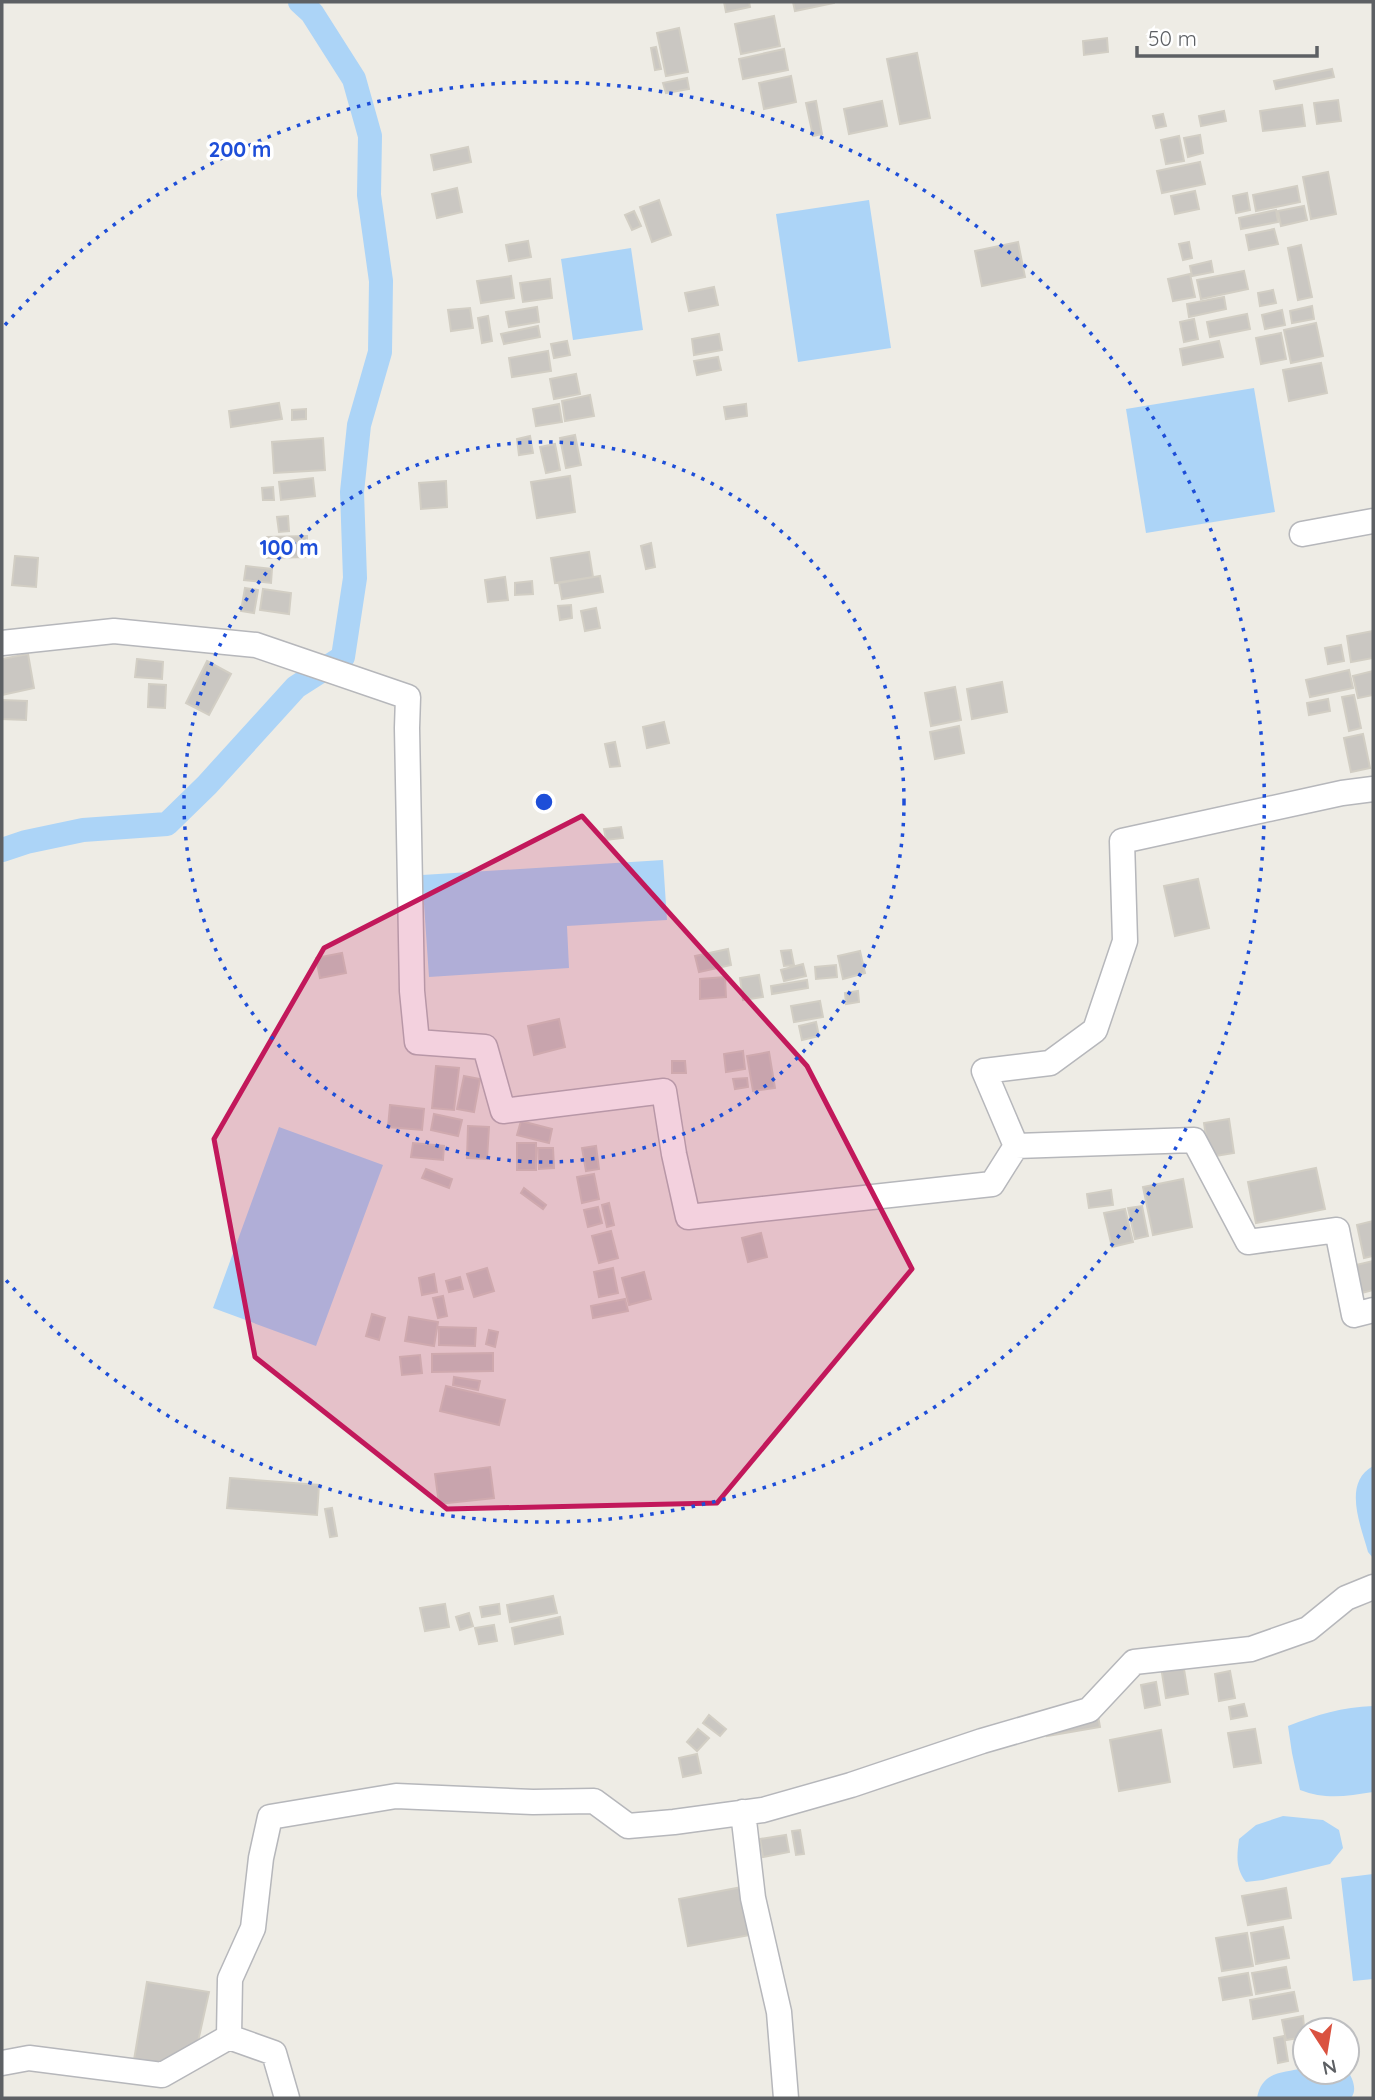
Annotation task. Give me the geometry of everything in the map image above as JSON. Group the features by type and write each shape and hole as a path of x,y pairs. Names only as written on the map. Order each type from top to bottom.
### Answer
{"street":[{"path":"1302,534 1373,521"},
{"path":"2,643 114,631 256,645 408,697 411,951 417,1042 485,1047 503,1111 664,1091 688,1217 992,1184 1016,1146"},
{"path":"1016,1146 984,1071 1050,1063 1095,1030 1125,941 1122,841 1342,793 1373,789"},
{"path":"1016,1146 1194,1140 1248,1242 1337,1230 1354,1315 1373,1310"},
{"path":"229,2038 230,1979 253,1928 261,1858 270,1817 396,1796 533,1802 594,1801 628,1826 763,1810 1089,1710 1134,1662 1251,1649 1308,1629 1346,1598 1373,1587"},
{"path":"743,1812 753,1898 779,2012 786,2098"},
{"path":"2,2063 29,2059 162,2075 229,2038 274,2053 287,2098"}],"highlighted area":[{"path":"582,816 807,1066 912,1269 717,1503 447,1509 255,1357 214,1139 324,948"}],"water":[{"path":"869,200 891,348 798,362 776,214"},
{"path":"631,248 643,330 573,340 561,259"},
{"path":"1254,388 1275,512 1146,533 1126,409"},
{"path":"663,860 667,920 567,926 569,968 429,977 422,875"},
{"path":"279,1127 383,1165 316,1346 213,1308"},
{"path":"1373,1466 1373,1558 1368,1552 1361,1530 1356,1494 1358,1483"},
{"path":"1373,1706 1373,1792 1328,1796 1300,1790 1288,1726 1330,1712"},
{"path":"1283,1816 1323,1820 1339,1830 1343,1848 1330,1864 1246,1882 1238,1866 1239,1839 1256,1825"},
{"path":"1373,1874 1373,1979 1353,1981 1341,1878"},
{"path":"1291,2071 1291,2086 1354,2086 1353,2095 1351,2098 1257,2098 1263,2083"}],"building":[{"path":"724,2 749,2 750,7 726,12"},
{"path":"793,2 834,2 834,3 795,11"},
{"path":"774,16 780,46 741,54 735,24"},
{"path":"679,28 688,72 666,76 657,33"},
{"path":"1107,38 1108,52 1084,55 1083,41"},
{"path":"656,47 661,69 655,70 651,48"},
{"path":"784,49 788,70 743,79 739,59"},
{"path":"917,53 930,118 900,124 887,59"},
{"path":"1332,69 1334,77 1276,89 1274,81"},
{"path":"791,76 796,102 764,109 759,83"},
{"path":"687,78 689,89 666,93 663,83"},
{"path":"1338,100 1341,121 1317,124 1314,103"},
{"path":"816,101 822,134 813,136 806,103"},
{"path":"882,101 887,126 849,134 844,109"},
{"path":"1302,105 1305,126 1263,131 1260,111"},
{"path":"1224,111 1226,121 1201,126 1199,116"},
{"path":"1163,114 1166,126 1156,128 1153,116"},
{"path":"1200,135 1203,153 1188,157 1184,138"},
{"path":"1179,136 1184,161 1166,164 1161,140"},
{"path":"468,147 471,162 434,170 431,155"},
{"path":"1200,162 1205,184 1162,193 1157,171"},
{"path":"1328,172 1336,214 1311,219 1303,177"},
{"path":"1297,186 1300,202 1256,211 1253,195"},
{"path":"457,188 462,212 437,218 432,194"},
{"path":"1195,191 1199,209 1175,214 1171,196"},
{"path":"1247,193 1250,210 1236,213 1233,196"},
{"path":"659,200 671,235 652,242 640,207"},
{"path":"1304,206 1307,220 1281,226 1278,211"},
{"path":"1276,210 1278,222 1241,229 1239,218"},
{"path":"634,211 641,226 632,230 625,215"},
{"path":"1274,229 1278,244 1249,250 1246,235"},
{"path":"528,241 531,257 509,261 506,245"},
{"path":"1018,242 1025,277 982,286 975,251"},
{"path":"1189,242 1192,258 1183,260 1179,244"},
{"path":"1301,245 1312,297 1298,300 1288,248"},
{"path":"1211,261 1213,272 1192,276 1190,266"},
{"path":"1244,271 1248,289 1201,299 1197,280"},
{"path":"1190,274 1195,297 1173,301 1168,279"},
{"path":"511,276 514,298 481,303 477,281"},
{"path":"550,279 552,298 523,302 520,283"},
{"path":"714,287 718,305 689,311 685,293"},
{"path":"1273,290 1276,303 1260,306 1258,293"},
{"path":"1224,297 1226,309 1189,317 1187,304"},
{"path":"1312,306 1314,319 1292,323 1290,311"},
{"path":"537,307 539,322 509,327 506,312"},
{"path":"470,308 473,328 451,331 448,310"},
{"path":"1282,310 1285,325 1265,329 1262,315"},
{"path":"1247,314 1250,329 1210,337 1207,322"},
{"path":"488,316 492,341 482,343 478,318"},
{"path":"1194,319 1198,339 1184,342 1180,322"},
{"path":"1316,323 1323,356 1291,363 1284,330"},
{"path":"538,326 540,337 504,344 501,334"},
{"path":"1281,333 1286,359 1261,364 1256,338"},
{"path":"719,334 722,350 694,355 692,339"},
{"path":"567,341 570,355 554,358 551,344"},
{"path":"1219,341 1223,357 1183,365 1180,349"},
{"path":"548,351 551,371 512,377 509,358"},
{"path":"718,357 721,370 697,375 694,361"},
{"path":"1321,363 1327,393 1289,401 1283,370"},
{"path":"576,374 580,394 554,399 550,379"},
{"path":"590,395 594,416 565,421 562,401"},
{"path":"279,403 282,419 231,427 229,411"},
{"path":"559,404 562,422 536,426 533,409"},
{"path":"746,404 747,416 726,419 724,407"},
{"path":"306,409 306,419 292,420 292,410"},
{"path":"575,435 581,465 566,468 560,438"},
{"path":"530,436 533,453 519,455 517,439"},
{"path":"323,438 325,470 274,473 272,442"},
{"path":"555,444 560,470 546,473 540,447"},
{"path":"570,476 575,512 537,518 531,482"},
{"path":"313,478 315,496 281,500 279,482"},
{"path":"446,481 447,507 421,509 419,483"},
{"path":"273,487 274,500 263,500 262,488"},
{"path":"288,516 289,531 279,532 277,517"},
{"path":"307,536 307,557 267,558 267,537"},
{"path":"651,543 655,567 646,569 641,546"},
{"path":"589,552 593,577 555,583 551,558"},
{"path":"15,556 38,558 36,587 12,585"},
{"path":"246,566 272,569 271,583 244,580"},
{"path":"600,576 603,592 562,599 559,583"},
{"path":"505,577 508,600 488,602 485,580"},
{"path":"532,581 533,594 515,595 515,583"},
{"path":"245,588 258,590 254,613 241,611"},
{"path":"263,589 291,593 289,614 260,610"},
{"path":"571,605 572,618 560,620 558,606"},
{"path":"596,608 600,628 585,631 581,611"},
{"path":"1373,631 1373,658 1351,662 1347,636"},
{"path":"1341,645 1344,661 1328,664 1325,648"},
{"path":"28,654 34,688 2,695 2,659"},
{"path":"137,659 163,662 162,679 135,677"},
{"path":"207,661 231,674 209,715 186,703"},
{"path":"1349,670 1353,688 1310,697 1306,680"},
{"path":"1373,671 1373,695 1358,698 1353,676"},
{"path":"1002,682 1007,712 972,719 967,689"},
{"path":"149,684 166,685 165,708 148,707"},
{"path":"955,687 961,720 931,726 925,693"},
{"path":"1354,695 1361,728 1349,731 1342,697"},
{"path":"1328,699 1330,711 1309,715 1307,703"},
{"path":"2,700 27,701 26,720 2,719"},
{"path":"664,722 669,743 647,748 643,727"},
{"path":"959,726 964,753 935,759 930,732"},
{"path":"1363,734 1370,768 1351,772 1344,738"},
{"path":"615,742 620,766 610,767 605,744"},
{"path":"621,827 623,838 606,840 604,829"},
{"path":"1198,879 1209,928 1175,936 1164,886"},
{"path":"728,949 731,965 699,972 695,956"},
{"path":"791,950 794,965 784,966 781,951"},
{"path":"860,951 865,973 843,979 838,956"},
{"path":"342,953 346,973 320,978 316,958"},
{"path":"803,964 806,976 784,981 781,970"},
{"path":"836,965 837,977 816,979 815,967"},
{"path":"759,975 763,997 743,1000 740,978"},
{"path":"725,977 726,997 700,999 700,979"},
{"path":"807,980 808,988 772,994 771,986"},
{"path":"858,991 859,1002 846,1004 845,993"},
{"path":"820,1001 823,1017 794,1022 791,1006"},
{"path":"559,1019 565,1047 534,1055 528,1026"},
{"path":"816,1022 819,1036 802,1040 799,1026"},
{"path":"743,1051 745,1069 726,1072 724,1054"},
{"path":"769,1052 775,1088 753,1091 747,1056"},
{"path":"672,1061 685,1061 686,1073 672,1073"},
{"path":"436,1066 459,1068 454,1110 432,1108"},
{"path":"464,1076 480,1079 474,1112 457,1109"},
{"path":"747,1078 748,1087 735,1089 733,1079"},
{"path":"390,1105 424,1109 422,1130 388,1127"},
{"path":"434,1114 462,1120 458,1136 431,1130"},
{"path":"1229,1119 1234,1153 1209,1157 1204,1123"},
{"path":"521,1121 552,1129 549,1143 517,1135"},
{"path":"468,1126 489,1127 487,1159 467,1158"},
{"path":"413,1143 444,1146 443,1160 411,1157"},
{"path":"517,1143 536,1143 536,1170 517,1170"},
{"path":"596,1146 599,1169 586,1171 582,1148"},
{"path":"538,1148 553,1148 554,1168 539,1169"},
{"path":"1316,1168 1325,1209 1256,1223 1248,1182"},
{"path":"426,1169 452,1179 449,1188 422,1178"},
{"path":"594,1174 599,1199 582,1203 577,1177"},
{"path":"1183,1179 1192,1227 1153,1235 1143,1187"},
{"path":"524,1188 546,1205 543,1209 521,1193"},
{"path":"1111,1190 1113,1205 1089,1208 1087,1194"},
{"path":"609,1203 614,1225 607,1227 602,1205"},
{"path":"1142,1206 1148,1236 1135,1239 1128,1208"},
{"path":"598,1207 602,1223 588,1227 584,1210"},
{"path":"1125,1209 1133,1242 1112,1247 1104,1213"},
{"path":"1373,1221 1373,1256 1364,1258 1357,1225"},
{"path":"611,1231 618,1258 599,1263 592,1236"},
{"path":"761,1233 767,1257 748,1262 742,1238"},
{"path":"1373,1261 1373,1290 1358,1294 1352,1266"},
{"path":"487,1268 494,1291 474,1297 467,1274"},
{"path":"613,1268 618,1293 599,1297 594,1272"},
{"path":"644,1272 651,1299 629,1305 622,1278"},
{"path":"434,1274 437,1292 422,1295 419,1278"},
{"path":"460,1277 463,1289 449,1292 446,1281"},
{"path":"443,1296 447,1316 438,1318 433,1298"},
{"path":"625,1299 628,1311 593,1318 591,1306"},
{"path":"372,1314 385,1318 379,1340 366,1336"},
{"path":"409,1317 438,1322 434,1346 405,1341"},
{"path":"439,1327 476,1328 475,1346 439,1345"},
{"path":"489,1330 498,1332 495,1347 486,1344"},
{"path":"493,1353 493,1371 432,1372 432,1354"},
{"path":"420,1355 422,1373 402,1375 400,1357"},
{"path":"454,1377 480,1381 478,1390 453,1385"},
{"path":"446,1386 505,1400 499,1425 440,1411"},
{"path":"490,1467 494,1498 439,1504 435,1474"},
{"path":"230,1478 319,1485 317,1515 227,1508"},
{"path":"332,1508 337,1536 330,1537 325,1509"},
{"path":"553,1596 557,1613 510,1622 507,1605"},
{"path":"445,1604 449,1627 425,1631 420,1608"},
{"path":"499,1604 500,1614 482,1617 480,1607"},
{"path":"469,1613 473,1626 460,1630 456,1617"},
{"path":"560,1617 563,1634 515,1644 512,1628"},
{"path":"494,1625 497,1641 479,1644 475,1628"},
{"path":"1183,1663 1188,1694 1166,1698 1161,1667"},
{"path":"1230,1671 1235,1698 1219,1701 1215,1674"},
{"path":"1156,1682 1160,1705 1145,1708 1141,1685"},
{"path":"1244,1704 1247,1716 1231,1719 1229,1707"},
{"path":"709,1715 726,1729 720,1736 703,1723"},
{"path":"1098,1716 1100,1727 1047,1736 1045,1725"},
{"path":"698,1729 709,1738 697,1751 687,1742"},
{"path":"1255,1729 1261,1763 1234,1767 1228,1733"},
{"path":"1161,1730 1170,1782 1119,1791 1110,1740"},
{"path":"697,1754 701,1773 683,1777 679,1758"},
{"path":"800,1830 804,1854 796,1855 792,1831"},
{"path":"786,1835 789,1852 763,1857 760,1839"},
{"path":"742,1887 750,1935 688,1946 679,1899"},
{"path":"1286,1888 1291,1918 1248,1925 1242,1896"},
{"path":"1283,1927 1289,1958 1256,1964 1251,1933"},
{"path":"1247,1933 1253,1966 1222,1971 1216,1938"},
{"path":"1286,1967 1290,1988 1256,1994 1252,1973"},
{"path":"1248,1973 1252,1995 1223,2000 1219,1978"},
{"path":"147,1982 209,1992 197,2046 162,2065 134,2060"},
{"path":"1294,1992 1298,2011 1253,2019 1250,2000"},
{"path":"1291,2018 1291,2039 1286,2040 1282,2020"},
{"path":"1284,2036 1288,2061 1278,2063 1274,2038"}],"waterway":[{"path":"2,850 83,830 167,824 207,785 296,687 343,657 355,578 352,492 359,425 380,352 381,281 369,195 370,136 354,79 312,13 300,2"}]}
